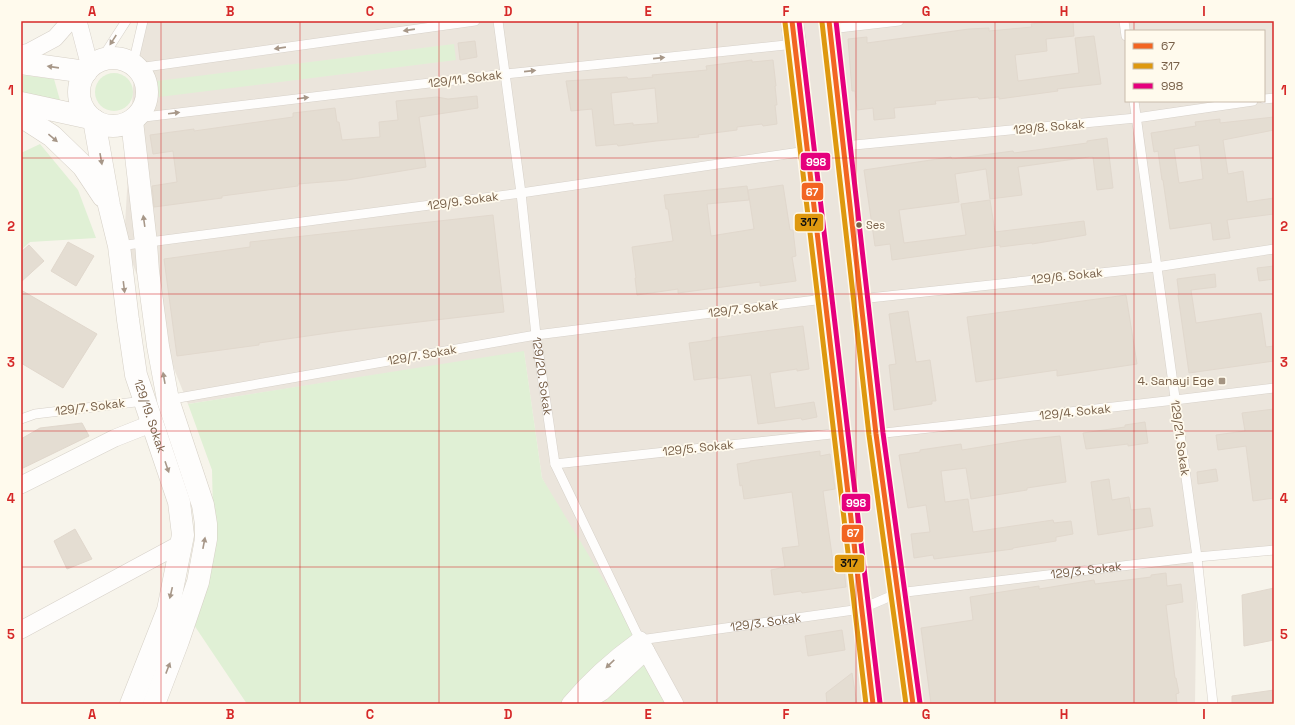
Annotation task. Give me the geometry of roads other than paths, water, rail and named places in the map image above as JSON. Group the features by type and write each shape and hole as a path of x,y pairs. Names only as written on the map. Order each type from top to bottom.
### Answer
{"main road":[{"path":"792,21 795,44"},
{"path":"21,63 92,66 113,58 124,59 136,66 146,82 148,93 146,104 140,114 122,126 111,127 100,124 92,119 82,109 79,98 79,86 83,75 92,66"},
{"path":"21,103 92,119"},
{"path":"21,116 52,136 83,166 109,205"},
{"name":"129/19. Sokak","path":"92,119 109,205 119,246 136,375 156,400 203,505 206,524 206,539 198,582 178,641 154,704"},
{"name":"129/19. Sokak","path":"131,704 168,610 183,535 179,502 152,424 156,400 158,346 149,279 134,119"}],"street":[{"path":"21,54 29,52 55,38 70,21"},
{"path":"78,21 92,66"},
{"path":"830,25 876,434 913,704"},
{"path":"795,44 806,151 861,609 874,704"},
{"path":"21,485 115,438 152,424"},
{"path":"21,630 182,543"},
{"name":"129/3. Sokak","path":"570,704 618,656 643,645"},
{"name":"129/3. Sokak","path":"582,704 602,692 643,645"},
{"name":"129/20. Sokak","path":"643,645 675,704"}],"lane":[{"path":"92,66 126,21"},
{"path":"143,21 136,66 475,21"},
{"name":"129/20. Sokak","path":"498,21 521,193 536,335 555,464 643,645"},
{"path":"830,25 899,21"},
{"name":"129/11. Sokak","path":"134,119 505,74 795,44"},
{"name":"129/21. Sokak","path":"1134,102 1197,557 1213,704"},
{"name":"129/8. Sokak","path":"844,146 1136,118 1246,102"},
{"name":"129/9. Sokak","path":"119,246 521,193 806,151"},
{"name":"129/6. Sokak","path":"860,299 1156,267 1274,249"},
{"name":"129/7. Sokak","path":"21,419 35,414 156,400 536,335 824,299"},
{"name":"129/4. Sokak","path":"876,434 1274,388"},
{"name":"129/5. Sokak","path":"555,464 840,433"},
{"name":"129/3. Sokak","path":"898,593 1197,557 1274,550"},
{"path":"861,609 898,593"},
{"name":"129/3. Sokak","path":"643,645 670,636 861,609"},
{"name":"129/3. Sokak","path":"643,645 670,636"}],"place":[{"name":"Ses","path":"859,225"},
{"name":"4. Sanayi Ege","path":"1222,381"}]}
